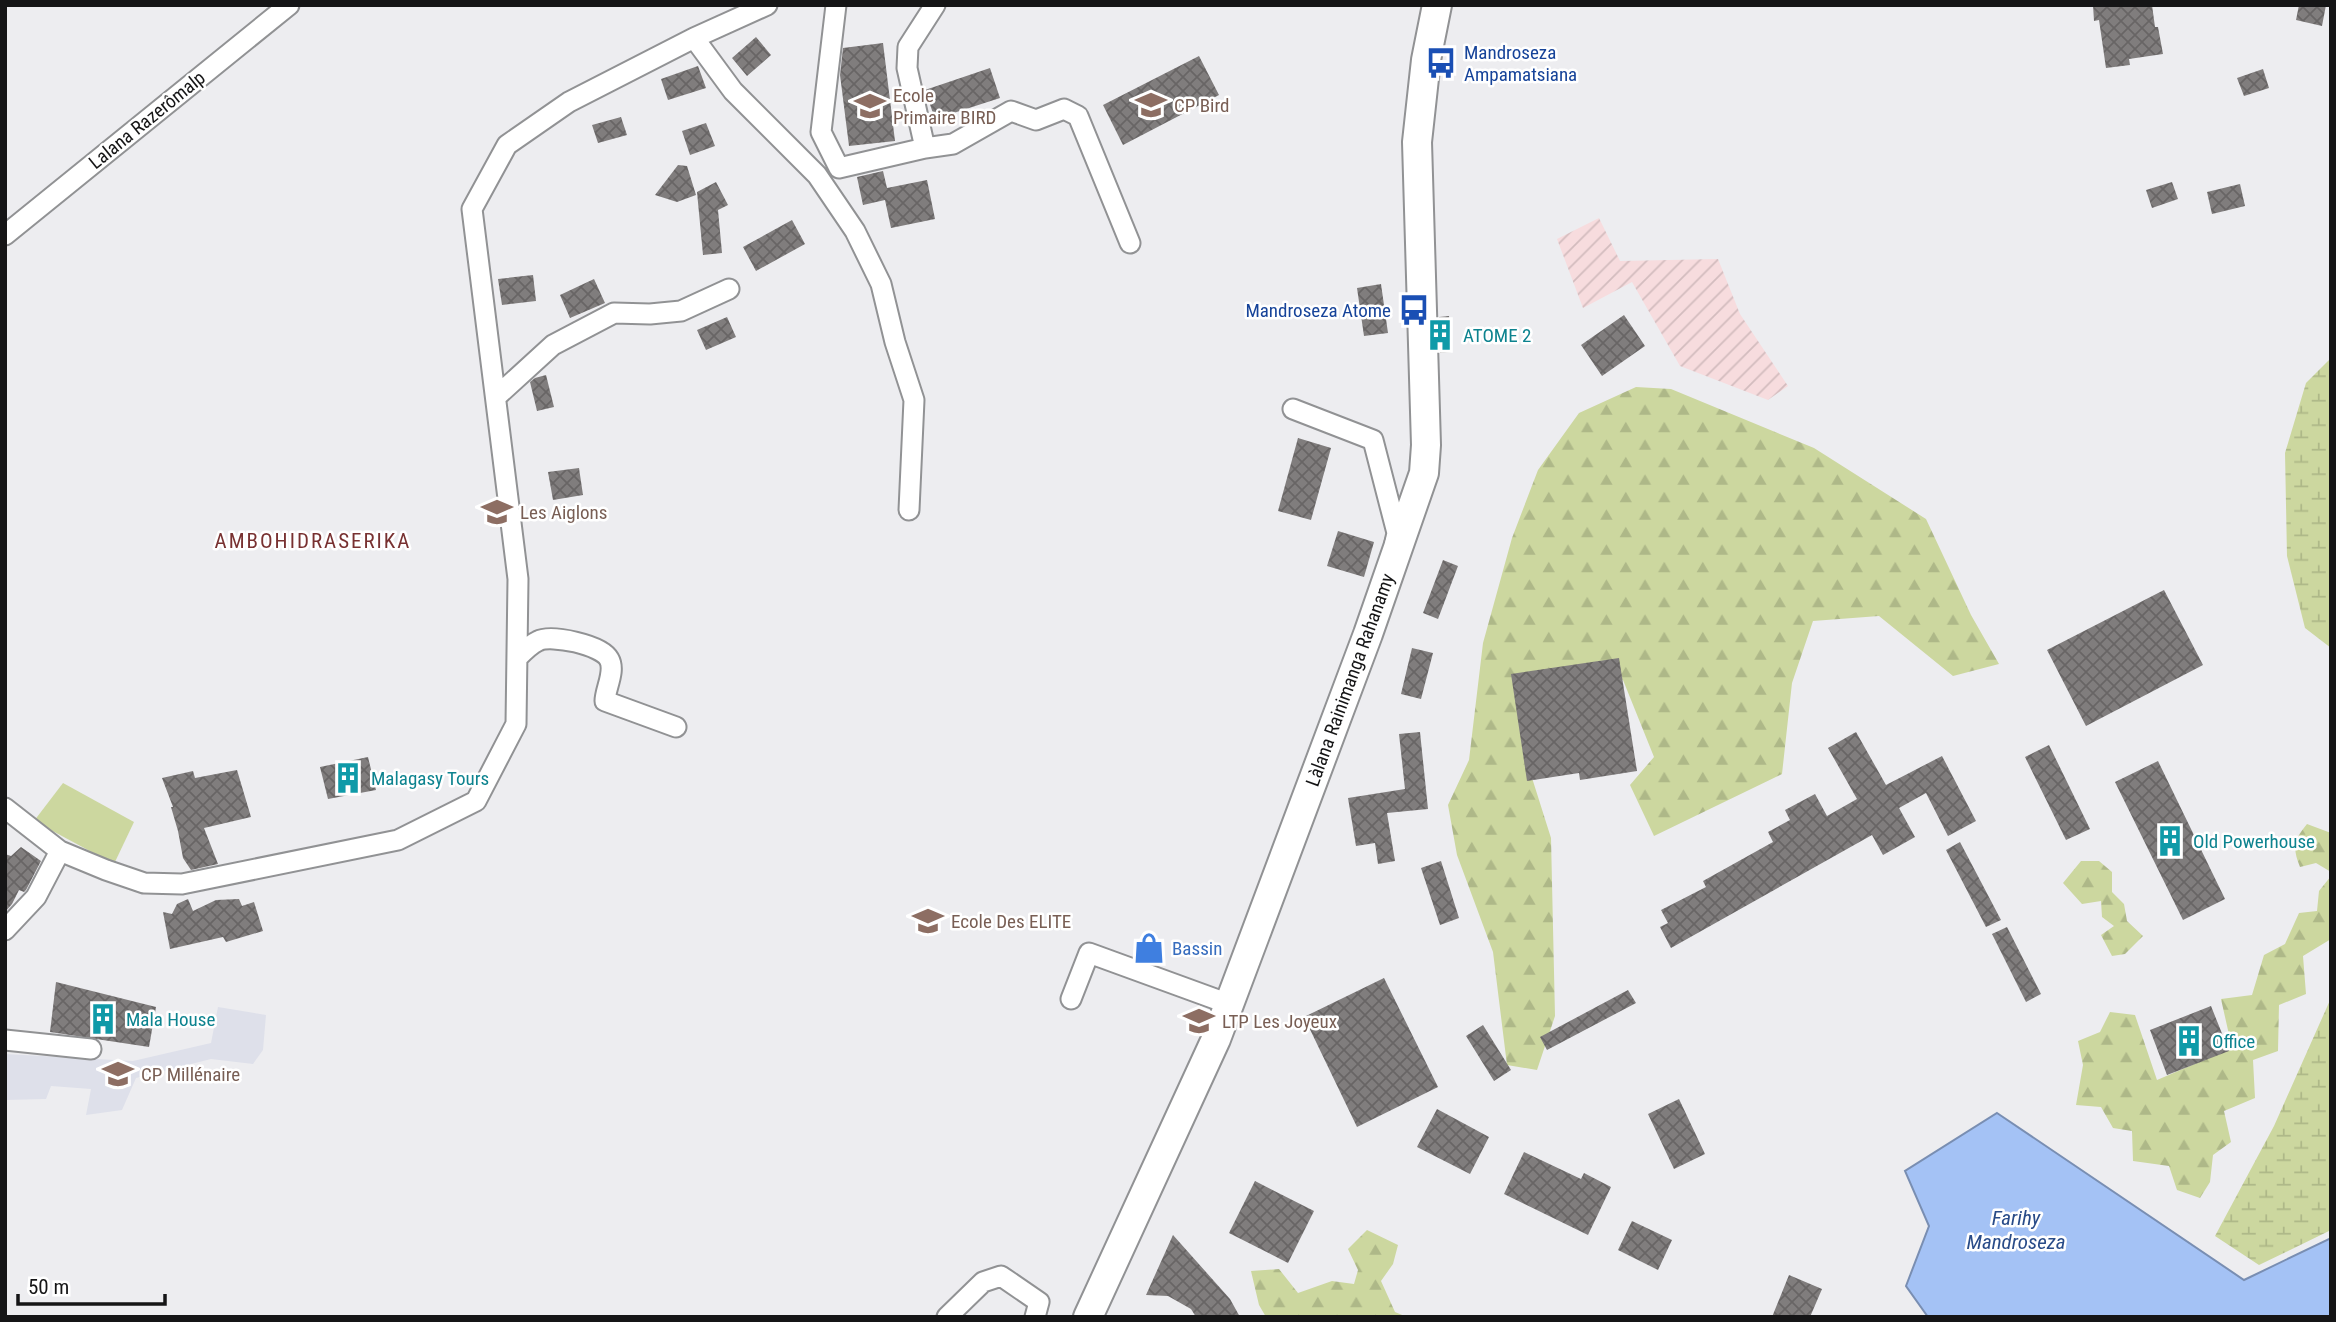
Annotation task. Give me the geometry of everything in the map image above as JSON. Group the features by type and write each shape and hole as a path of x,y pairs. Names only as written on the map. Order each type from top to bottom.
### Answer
{"main road":[{"name":"Làlana Rainimanga Rahanamy","path":"1088,1317 1230,1004 1368,634 1424,473 1426,457 1417,142 1426,60 1437,5"}],"street":[{"name":"Lalana Razerômalp","path":"5,235 289,5"},
{"path":"5,808 60,851 144,883 182,884 398,840 476,801 516,724 518,579 472,209 507,145 569,103 694,38 767,5"},
{"path":"836,5 821,132 839,168 953,144 1011,111 1036,120 1064,109 1078,116 1130,243"},
{"path":"925,148 907,68 908,47 935,5"},
{"path":"694,38 733,91 817,175 855,231 881,284 895,342 914,400 909,510"},
{"path":"496,397 553,345 614,313 681,311 729,289"},
{"path":"1293,410 1373,440 1397,533 1368,634"},
{"path":"517,658 539,640 551,638 583,643 603,652 610,659 605,701 676,727"},
{"path":"5,930 36,897 60,851"},
{"path":"1071,999 1089,953 1230,1004"},
{"path":"5,1040 91,1049"},
{"path":"947,1317 983,1282 1001,1276 1039,1301 1035,1317"}],"shaded area":[{"path":"1599,218 1620,261 1718,259 1740,314 1788,386 1768,400 1680,366 1632,282 1583,308 1557,239"},
{"path":"218,1007 266,1015 263,1050 253,1064 211,1059 136,1078 122,1110 86,1115 91,1089 51,1086 46,1099 5,1100 5,1054 133,1061 211,1043"}],"green space":[{"path":"2331,358 2331,648 2305,628 2287,556 2285,453 2306,383"},
{"path":"1636,387 1671,389 1814,448 1926,519 1971,615 1999,664 1953,676 1879,616 1813,621 1792,683 1782,774 1654,836 1630,785 1654,757 1623,680 1577,673 1527,762 1551,838 1555,1016 1537,1070 1507,1065 1493,952 1457,855 1448,805 1469,760 1483,643 1512,538 1538,470 1579,413"},
{"path":"63,783 134,822 114,864 34,821"},
{"path":"2307,824 2331,833 2331,872 2316,863 2300,867 2296,844"},
{"path":"2081,861 2099,861 2112,872 2112,892 2124,904 2127,921 2143,936 2125,954 2112,956 2101,935 2114,926 2102,917 2101,901 2082,904 2063,883"},
{"path":"2331,876 2331,939 2303,956 2306,994 2279,1005 2278,1051 2253,1060 2255,1098 2224,1111 2231,1142 2213,1155 2210,1182 2200,1198 2177,1190 2169,1166 2133,1161 2132,1131 2113,1128 2101,1107 2076,1105 2083,1065 2078,1041 2100,1032 2110,1012 2135,1015 2157,1080 2232,1048 2221,999 2252,995 2264,955 2285,944 2299,913 2317,911 2319,891"},
{"path":"2331,998 2331,1230 2259,1265 2215,1236 2274,1126"},
{"path":"1367,1230 1398,1245 1393,1264 1381,1281 1395,1312 1407,1317 1266,1317 1259,1305 1251,1271 1279,1269 1298,1293 1332,1281 1354,1284 1358,1270 1348,1249"}],"water":[{"name":"Farihy Mandroseza","path":"1997,1113 2244,1280 2331,1238 2331,1317 1928,1317 1906,1286 1929,1226 1905,1171"}],"building":[{"path":"2093,5 2152,5 2163,54 2129,59 2130,65 2106,68 2099,20 2094,21"},
{"path":"2299,5 2326,5 2322,26 2296,20"},
{"path":"756,37 771,55 747,76 732,58"},
{"path":"883,43 895,141 849,146 840,75 843,48"},
{"path":"1199,56 1219,95 1123,145 1103,105"},
{"path":"698,66 706,88 668,100 661,79"},
{"path":"990,68 1000,98 935,119 925,90"},
{"path":"2263,69 2269,88 2244,96 2237,78"},
{"path":"621,117 627,135 598,143 592,125"},
{"path":"706,123 715,146 690,155 682,131"},
{"path":"678,165 687,166 696,195 677,202 655,195"},
{"path":"883,171 887,188 927,180 935,219 891,228 885,200 863,205 857,177"},
{"path":"716,182 728,205 718,210 722,253 703,255 697,192"},
{"path":"2172,182 2178,199 2152,208 2146,190"},
{"path":"2240,184 2245,206 2212,214 2207,192"},
{"path":"792,220 805,244 756,271 743,247"},
{"path":"533,275 536,301 502,305 498,279"},
{"path":"594,279 605,303 570,318 560,295"},
{"path":"1381,284 1388,333 1364,336 1357,288"},
{"path":"1624,315 1645,346 1602,376 1581,345"},
{"path":"1449,316 1452,352 1440,353 1439,317"},
{"path":"727,317 736,337 706,350 697,330"},
{"path":"546,375 554,407 537,411 530,382"},
{"path":"1298,438 1331,448 1311,520 1278,511"},
{"path":"579,468 583,495 553,500 548,472"},
{"path":"1338,531 1374,542 1364,577 1327,566"},
{"path":"1443,560 1458,566 1438,619 1423,613"},
{"path":"2164,590 2203,665 2086,726 2047,650"},
{"path":"1412,648 1433,653 1421,699 1401,694"},
{"path":"1619,658 1637,771 1580,780 1579,773 1527,781 1511,674"},
{"path":"1420,732 1428,809 1387,813 1395,861 1378,864 1375,843 1356,846 1348,798 1405,789 1399,734"},
{"path":"1856,732 1886,785 1942,756 1976,821 1948,836 1926,793 1899,808 1915,837 1883,855 1872,835 1671,948 1660,927 1668,923 1661,910 1706,887 1703,881 1773,842 1768,832 1790,820 1785,810 1815,794 1827,816 1857,799 1828,748"},
{"path":"2049,745 2090,829 2066,840 2025,757"},
{"name":"Malagasy Tours","path":"368,757 376,790 328,799 320,767"},
{"name":"Old Powerhouse","path":"2158,761 2225,899 2183,920 2115,782"},
{"path":"237,770 251,817 204,828 218,864 191,870 183,858 173,807 162,778 193,771 195,778"},
{"path":"1960,842 2001,920 1986,927 1946,850"},
{"path":"21,847 41,861 26,890 19,890 5,912 5,854 11,856"},
{"path":"1441,861 1459,918 1440,925 1421,868"},
{"path":"188,899 193,911 216,900 239,899 242,906 254,902 263,931 226,942 223,937 170,949 163,912 172,914 177,904"},
{"path":"2007,927 2041,994 2026,1002 1992,934"},
{"path":"1384,978 1438,1087 1357,1127 1304,1017"},
{"name":"Mala House","path":"56,982 156,1007 149,1047 50,1032"},
{"path":"1628,990 1636,1003 1547,1050 1540,1037"},
{"name":"Office","path":"2211,1006 2229,1051 2167,1075 2150,1030"},
{"path":"1483,1025 1511,1070 1494,1081 1466,1036"},
{"path":"1679,1099 1705,1154 1674,1169 1648,1114"},
{"path":"1437,1109 1489,1137 1470,1174 1417,1147"},
{"path":"1524,1152 1581,1179 1584,1173 1611,1187 1588,1235 1504,1194"},
{"path":"1255,1181 1314,1211 1288,1263 1229,1233"},
{"path":"1632,1221 1672,1240 1658,1270 1618,1250"},
{"path":"1173,1235 1230,1299 1240,1317 1196,1317 1191,1309 1168,1296 1146,1295"},
{"path":"1789,1275 1822,1289 1810,1317 1772,1317"}],"place":[{"name":"Mandroseza Ampamatsiana","path":"1441,63"},
{"name":"CP Bird","path":"1151,105"},
{"name":"Ecole Primaire BIRD","path":"870,106"},
{"name":"Mandroseza Atome","path":"1414,310"},
{"name":"ATOME 2","path":"1440,335"},
{"name":"Les Aiglons","path":"497,512"},
{"name":"Malagasy Tours","path":"348,778"},
{"name":"Old Powerhouse","path":"2170,841"},
{"name":"Ecole Des ELITE","path":"928,921"},
{"name":"Bassin","path":"1149,948"},
{"name":"Mala House","path":"103,1019"},
{"name":"LTP Les Joyeux","path":"1199,1021"},
{"name":"Office","path":"2189,1041"},
{"name":"CP Millénaire","path":"118,1074"}],"district":[{"name":"AMBOHIDRASERIKA","path":"313,541"}]}
